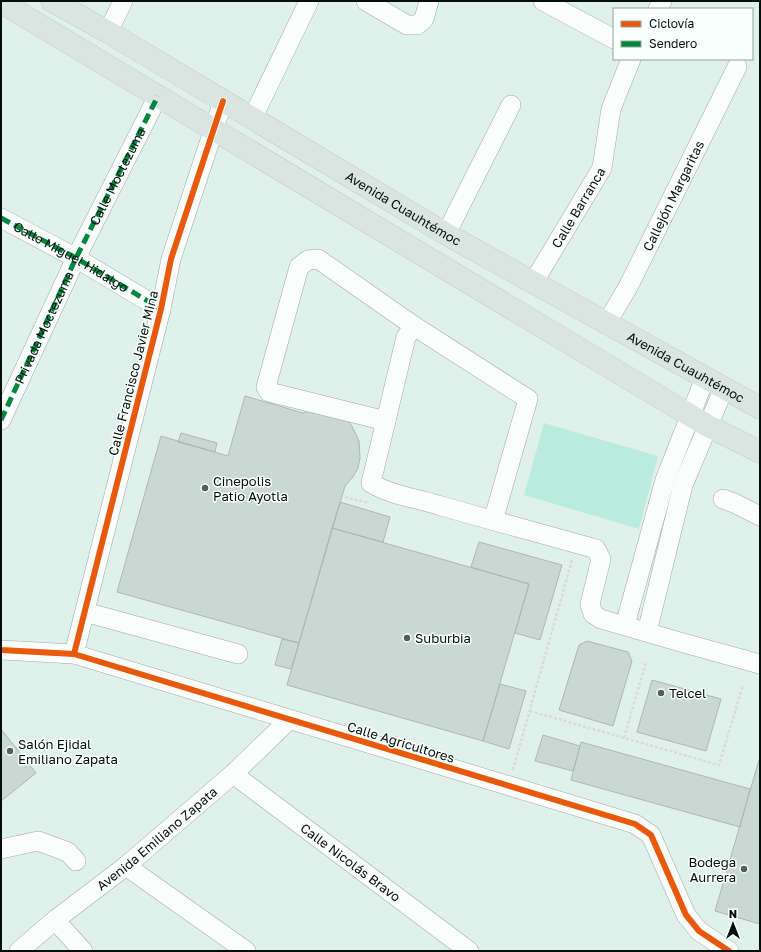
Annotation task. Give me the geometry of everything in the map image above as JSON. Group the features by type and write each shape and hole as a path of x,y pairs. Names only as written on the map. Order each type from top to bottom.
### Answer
{"main road":[{"name":"Avenida Cuauhtémoc","path":"52,1 108,32 446,234 760,408"},
{"path":"1,2 214,131 699,420 760,452"}],"street":[{"path":"108,32 123,1"},
{"path":"252,119 309,1"},
{"path":"366,1 407,25 417,25 424,19 429,1"},
{"path":"544,1 613,38"},
{"name":"Calle Barranca","path":"533,283 602,168 611,109 632,60"},
{"name":"Callejón Margaritas","path":"606,324 628,287 737,67"},
{"name":"Calle Moctezuma","path":"76,258 158,96"},
{"name":"Calle Francisco Javier Mina","path":"74,654 161,308 171,259 223,101"},
{"path":"446,234 511,106"},
{"name":"Calle Miguel Hidalgo","path":"1,218 76,258 161,308"},
{"name":"Privada Moctezuma","path":"1,420 76,258"},
{"path":"386,421 269,392 266,387 299,267 308,260 318,259 414,326 528,399 493,520"},
{"path":"414,326 406,337 371,483 382,490 596,548 601,559 590,604 593,614 601,619 760,664"},
{"path":"647,632 699,420 705,378"},
{"path":"625,625 665,480 699,420 724,388"},
{"path":"723,499 760,516"},
{"path":"85,612 238,654"},
{"name":"Calle Agricultores","path":"1,650 74,654 636,824 651,835 686,915 699,931 729,951"},
{"name":"Avenida Emiliano Zapata","path":"19,951 55,920 126,866 233,774 289,720"},
{"name":"Calle Nicolás Bravo","path":"233,774 469,951"},
{"path":"1,849 38,842 68,852 76,861"},
{"path":"126,866 246,951"},
{"path":"55,920 83,951"}],"path":[{"path":"345,497 375,505"},
{"path":"509,786 573,560 565,558"},
{"path":"624,738 646,662"},
{"path":"530,711 719,765 743,686"}],"green space":[{"path":"544,423 658,456 639,529 524,495"}],"building":[{"path":"245,396 303,413 311,410 348,421 359,441 360,458 358,468 353,477 345,486 299,643 117,592 161,436 228,456"},
{"path":"181,433 217,443 215,452 178,442"},
{"path":"340,502 390,517 383,542 332,528"},
{"name":"Suburbia","path":"332,528 529,584 483,741 287,685"},
{"path":"479,542 562,565 540,640 515,633 529,584 471,567"},
{"path":"282,639 299,643 291,669 275,665"},
{"path":"587,641 628,652 632,661 613,726 559,710 579,645"},
{"path":"652,680 721,699 706,751 637,732"},
{"path":"500,684 526,691 509,749 483,741"},
{"name":"Salón Ejidal Emiliano Zapata","path":"1,729 36,773 1,801"},
{"path":"543,735 580,746 573,771 535,761"},
{"path":"581,742 750,789 740,827 571,780"},
{"name":"Bodega Aurrera","path":"760,760 760,924 715,911"}],"marked path":[{"path":"1,420 76,258 158,96"},
{"path":"1,218 76,258 161,309"}],"cycle path":[{"path":"74,654 161,309 171,259 223,101"},
{"path":"1,650 74,654 635,824 651,835 686,915 699,931 729,951"}],"place":[{"name":"Cinepolis Patio Ayotla","path":"205,488"},
{"name":"Suburbia","path":"407,638"},
{"name":"Telcel","path":"661,693"},
{"name":"Salón Ejidal Emiliano Zapata","path":"10,751"},
{"name":"Bodega Aurrera","path":"744,869"}]}
